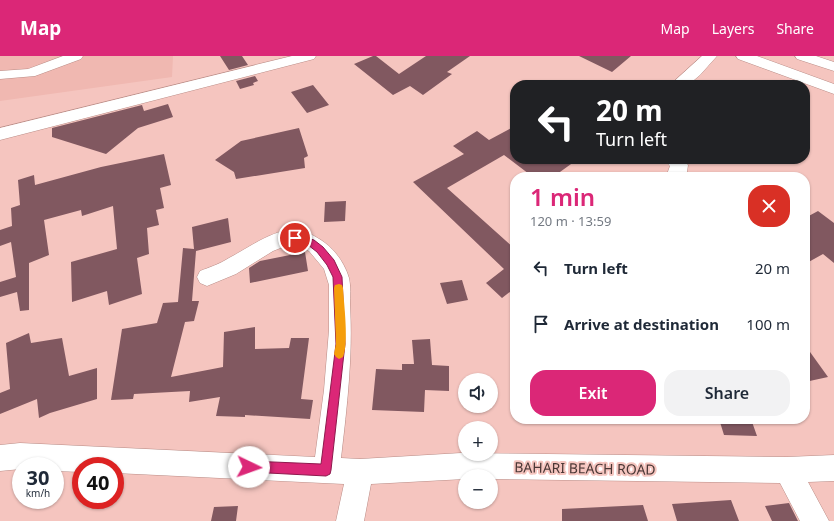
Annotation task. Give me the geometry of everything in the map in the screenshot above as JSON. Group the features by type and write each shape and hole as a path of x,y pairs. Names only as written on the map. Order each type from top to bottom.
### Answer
{"street":[{"path":"0,75 30,73 76,56"},
{"path":"0,134 309,56"},
{"path":"685,80 695,72 710,56"},
{"path":"804,56 834,67"},
{"path":"748,57 810,80"},
{"path":"810,80 834,89"},
{"path":"207,277 223,271 277,241 295,238 310,242 320,249 330,262 338,277 340,344 326,470"},
{"name":"BAHARI BEACH ROAD","path":"0,458 20,456 360,472 461,466 787,470 834,468"},
{"path":"787,470 815,521"},
{"path":"350,521 360,472"}],"shaded area":[{"path":"0,56 173,56 172,77 0,101"}],"building":[{"path":"220,56 242,56 248,65 229,70"},
{"path":"376,56 399,74 426,56 470,56 447,72 452,74 423,95 410,86 393,95 354,64"},
{"path":"579,56 631,56 612,72"},
{"path":"255,76 258,81 253,83 254,85 240,89 236,81"},
{"path":"313,85 329,105 307,113 291,92"},
{"path":"168,104 173,117 138,128 106,154 52,137 52,128 142,105 144,111"},
{"path":"299,128 308,156 304,158 305,168 236,179 234,172 215,160 241,141"},
{"path":"510,129 510,160 504,155 447,188 510,245 510,292 502,298 486,283 504,269 413,182 464,154 453,146 477,131 489,140"},
{"path":"164,154 171,185 160,188 164,208 156,210 159,225 147,228 149,254 137,258 142,294 109,305 107,291 72,302 71,262 117,249 113,206 82,216 81,210 44,220 49,255 29,263 29,310 20,311 17,292 0,297 0,282 16,277 11,242 0,246 0,230 12,226 11,208 20,205 18,180 34,175 35,185 101,167"},
{"path":"516,164 571,164 560,172 526,172"},
{"path":"346,201 345,221 324,222 325,202"},
{"path":"818,211 834,223 834,263 823,254 810,261 810,215"},
{"path":"228,218 231,242 196,251 192,301 199,301 194,321 185,322 171,377 223,367 224,332 255,327 255,349 289,348 291,338 309,338 301,399 313,400 310,419 245,415 245,417 216,416 220,397 189,402 190,391 134,394 133,399 111,400 122,329 157,323 163,303 178,302 183,248 194,249 192,227"},
{"path":"305,252 308,271 250,283 249,268 260,261"},
{"path":"462,280 468,300 447,304 440,283"},
{"path":"29,333 31,343 62,338 69,376 97,368 97,399 50,413 39,418 37,399 0,414 0,393 10,389 6,343"},
{"path":"430,339 432,365 449,366 449,391 425,390 424,412 372,410 376,369 402,370 402,364 414,364 412,340"},
{"path":"810,352 828,377 810,381"},
{"path":"721,424 753,424 757,436 724,435"},
{"path":"731,500 739,521 677,521 672,504"},
{"path":"789,503 798,521 772,521 765,506"},
{"path":"643,505 648,521 562,521 562,509"},
{"path":"238,506 236,521 211,521 214,507"}],"slow traffic":[{"path":"339,288 339,354"}],"route":[{"path":"249,467 326,470 340,344 340,302 338,277 330,262 320,249 310,242 295,238"}]}
